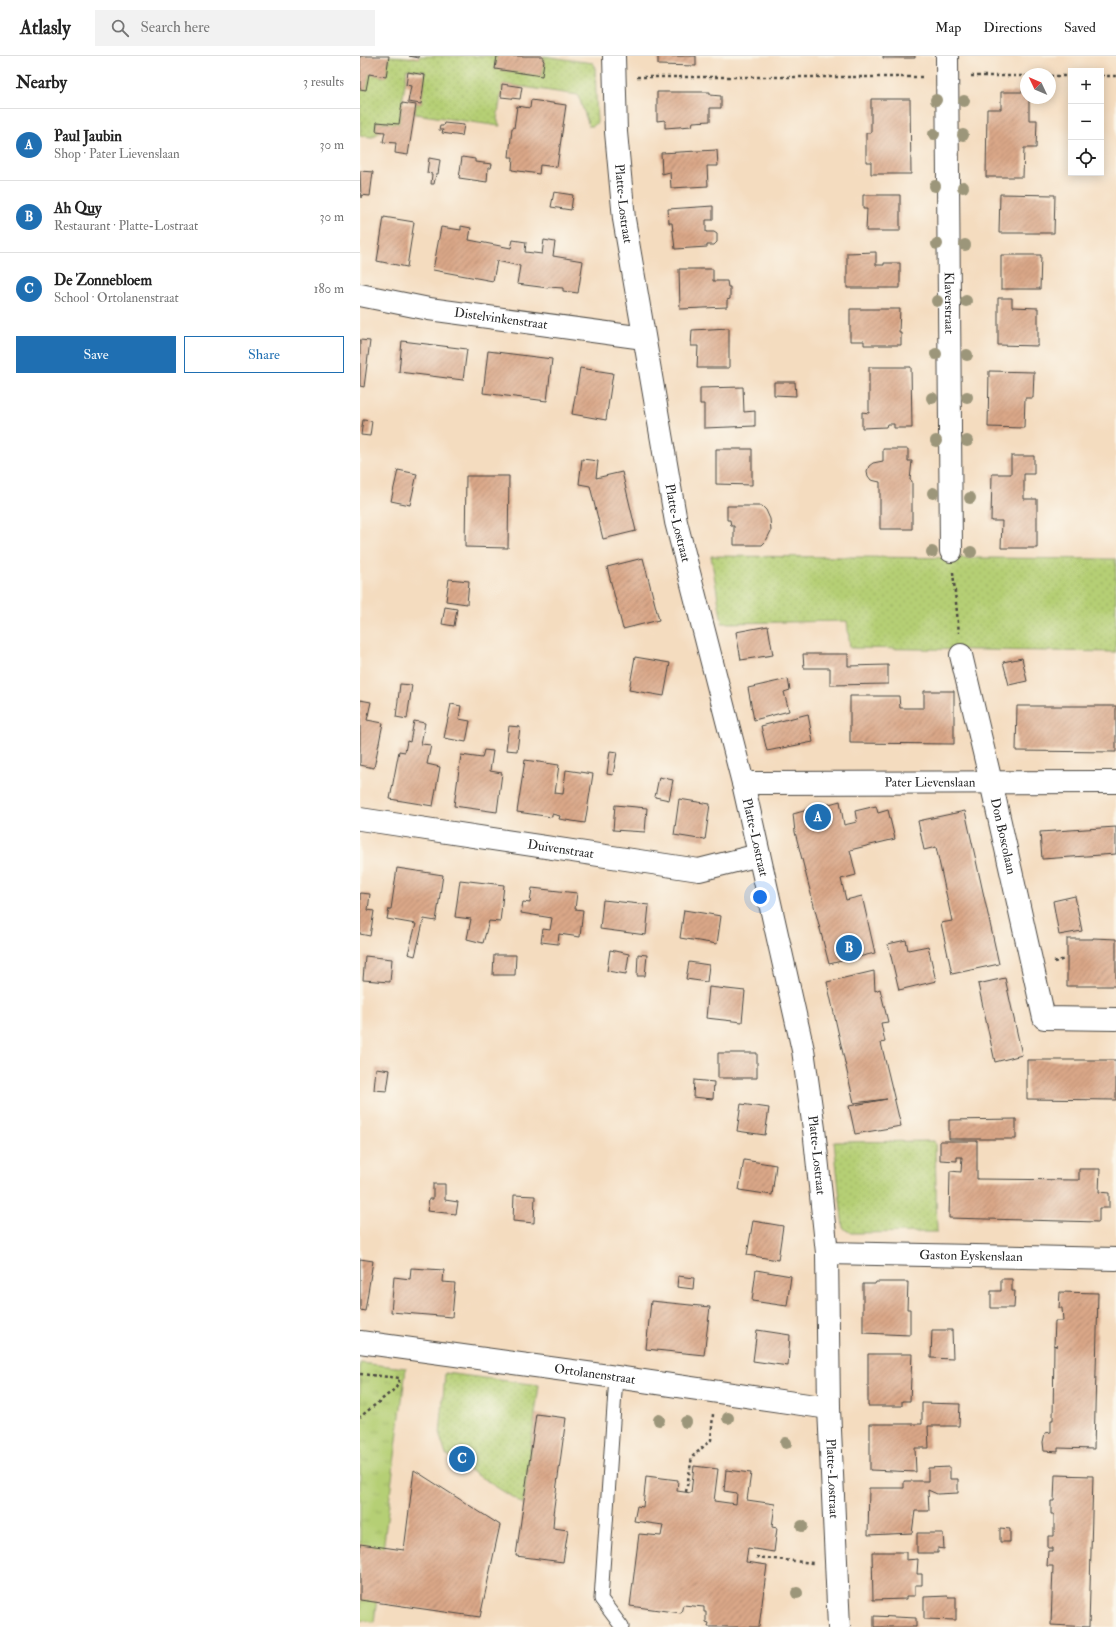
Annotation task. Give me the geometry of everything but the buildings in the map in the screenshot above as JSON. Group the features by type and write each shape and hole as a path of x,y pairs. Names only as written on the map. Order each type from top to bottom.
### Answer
{"street":[{"name":"Klaverstraat","path":"947,66 951,551"},
{"name":"Platte-Lostraat","path":"614,67 616,132 624,219 676,522 744,784 803,1050 814,1129 827,1253 829,1408 839,1627"},
{"name":"Distelvinkenstraat","path":"360,294 429,310 644,338"},
{"name":"Don Boscolaan","path":"961,656 1044,1018 1116,1019"},
{"name":"Pater Lievenslaan","path":"744,784 1116,782"},
{"name":"Duivenstraat","path":"360,819 698,870 759,855"},
{"name":"Gaston Eyskenslaan","path":"827,1253 1116,1259"},
{"name":"Ortolanenstraat","path":"360,1342 829,1408"}],"lane":[{"path":"616,1377 601,1599 622,1627"}],"path":[{"path":"614,67 947,66 1020,75"},
{"path":"1056,76 1068,76"},
{"path":"1104,76 1116,76"},
{"path":"951,551 961,656"},
{"path":"360,1374 400,1378 396,1388 360,1417"},
{"path":"686,1492 692,1457 711,1440 715,1392"},
{"path":"756,1557 836,1565"}],"green space":[{"path":"389,56 419,58 419,56 497,56 495,69 542,76 544,61 543,56 593,63 595,66 597,123 593,126 589,126 578,95 503,84 497,119 500,126 415,114 416,103 421,104 425,71 407,69 399,124 377,122 376,130 381,131 373,137 360,136 360,89 366,90 369,74 386,77"},
{"path":"711,556 1116,559 1116,652 850,648 847,621 722,623"},
{"path":"934,1141 937,1232 851,1233 843,1228 834,1142"},
{"path":"360,1363 406,1368 374,1622 360,1620"},
{"path":"445,1373 539,1385 523,1504 446,1455 440,1436"}],"place":[{"name":"Paul Jaubin","path":"818,817"},
{"name":"Ah Quy","path":"849,948"},
{"name":"De Zonnebloem","path":"462,1459"}]}
